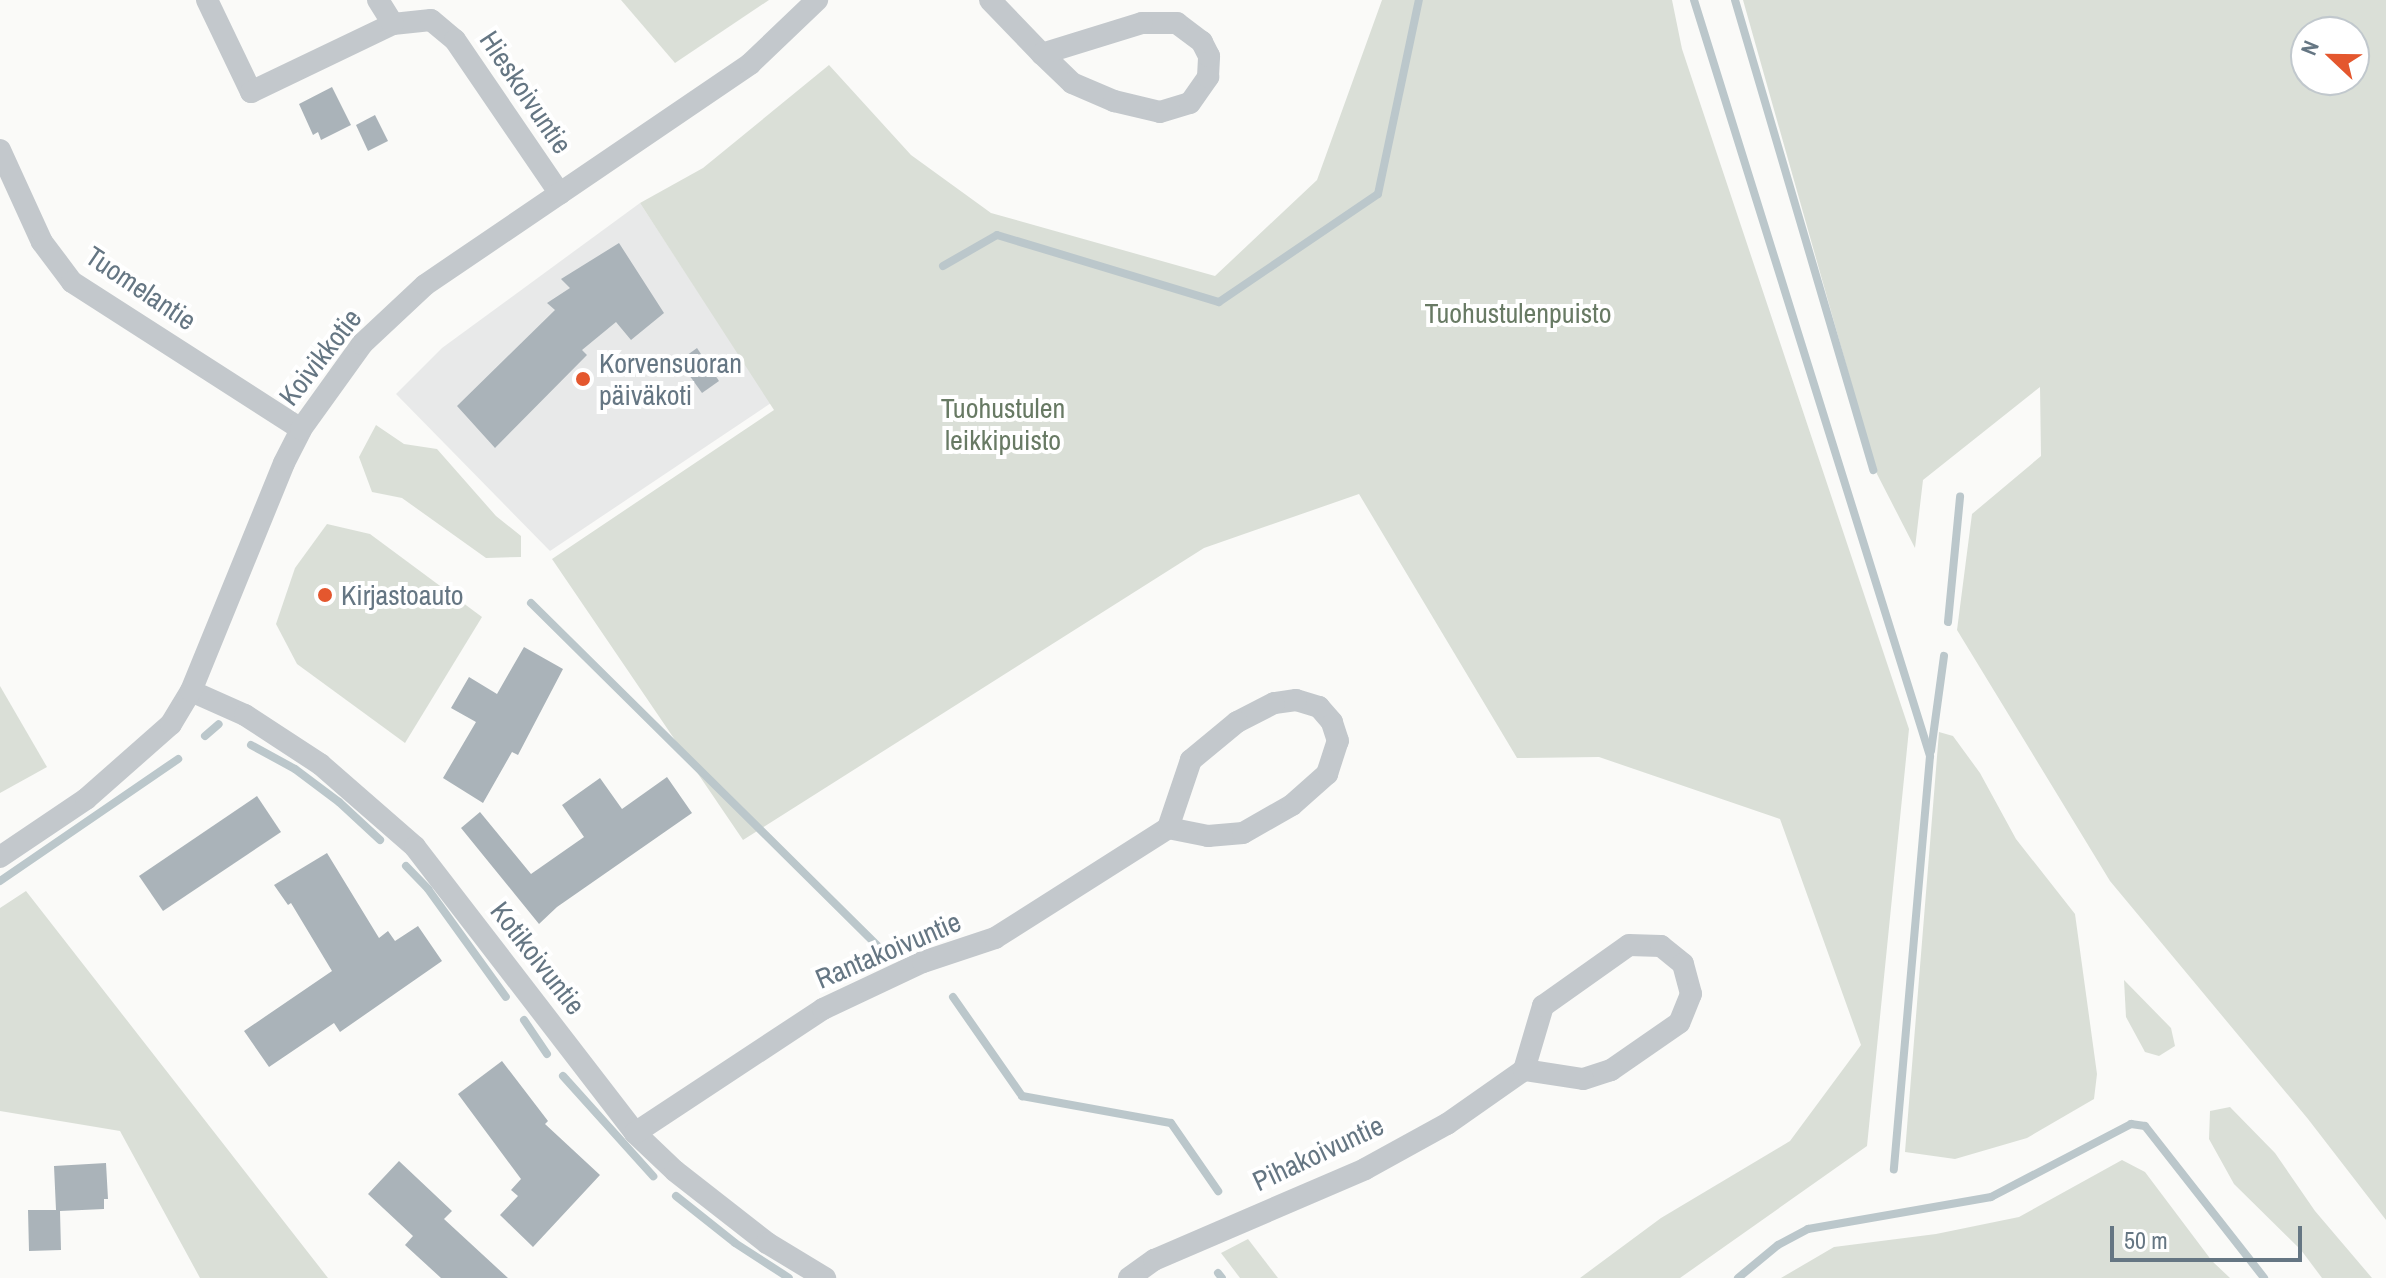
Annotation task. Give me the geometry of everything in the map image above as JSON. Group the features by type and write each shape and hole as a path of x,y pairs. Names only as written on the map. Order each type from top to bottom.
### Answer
{"street":[{"name":"Hieskoivuntie","path":"207,0 251,92 393,24 431,20 455,40 560,194"},
{"path":"378,0 393,24"},
{"name":"Koivikkotie","path":"0,857 86,799 171,724 191,691 284,463 301,429 362,344 425,285 750,64 817,0"},
{"path":"990,0 1042,54 1072,83 1114,101 1160,112 1190,103 1208,77 1209,56 1202,42 1177,23 1142,23 1042,54"},
{"name":"Tuomelantie","path":"0,150 42,242 72,282 301,429"},
{"name":"Kotikoivuntie","path":"191,691 245,715 320,764 415,847 635,1133 675,1171 767,1243 825,1278"},
{"path":"1296,700 1319,707 1332,722 1338,741 1327,774 1292,805 1243,833 1208,836 1168,828 1191,760 1237,722 1274,703 1296,700"},
{"name":"Rantakoivuntie","path":"635,1133 823,1009 923,962 995,938 1168,828"},
{"path":"1629,945 1661,946 1683,964 1691,994 1679,1023 1611,1070 1583,1079 1524,1070 1543,1006 1591,969 1629,945"},
{"name":"Pihakoivuntie","path":"1129,1278 1154,1260 1365,1169 1447,1124 1524,1070"}],"shaded area":[{"name":"Korvensuoran päiväkoti","path":"640,203 771,403 550,551 396,394 442,348"}],"green space":[{"path":"621,0 769,0 675,63"},
{"name":"Tuohustulenpuisto","path":"1382,0 1672,0 1682,49 1909,729 1867,1146 1680,1278 1580,1278 1661,1218 1790,1141 1861,1045 1780,819 1599,757 1517,758 1359,494 1204,548 743,840 552,559 774,410 640,203 703,168 829,65 911,155 991,213 1215,276 1317,180"},
{"path":"1743,0 2386,0 2386,1220 2308,1119 2110,881 1957,630 1972,514 2041,456 2040,387 1923,480 1915,548 1877,474"},
{"path":"376,425 404,444 437,449 496,516 521,536 521,557 486,558 402,498 372,492 359,457"},
{"path":"327,524 370,534 482,617 405,743 297,664 276,624 295,568"},
{"path":"0,686 47,767 0,793"},
{"path":"1939,732 1953,736 1980,773 2016,839 2075,914 2097,1074 2094,1099 2027,1138 1955,1159 1905,1152"},
{"path":"26,891 328,1278 200,1278 120,1131 0,1111 0,908"},
{"path":"2124,980 2171,1028 2175,1046 2159,1056 2145,1052 2126,1017"},
{"path":"2230,1107 2275,1153 2315,1211 2372,1278 2322,1278 2301,1250 2234,1184 2209,1139 2210,1111"},
{"path":"2122,1160 2145,1172 2212,1261 2230,1278 1781,1278 1834,1247 1936,1234 2019,1217"},
{"path":"1248,1239 1278,1278 1240,1278 1221,1253"}],"building":[{"path":"332,87 351,125 321,140 318,132 313,135 299,104"},
{"path":"375,115 388,141 368,151 356,125"},
{"path":"619,243 664,313 631,340 616,322 582,350 587,355 495,448 457,406 555,310 547,303 570,288 561,279"},
{"path":"697,348 719,381 702,393 679,361"},
{"path":"524,647 563,669 518,755 512,752 483,803 443,778 476,722 451,708 469,677 497,694"},
{"path":"667,777 692,813 557,907 539,924 461,828 480,812 531,874 584,837 562,805 600,778 622,809"},
{"path":"257,796 281,832 163,911 139,876"},
{"path":"327,853 379,938 388,931 395,941 418,926 442,961 340,1032 334,1023 269,1067 244,1031 332,971 291,903 288,905 274,885"},
{"path":"502,1061 548,1121 545,1124 600,1175 533,1247 500,1215 518,1196 511,1190 521,1179 458,1094"},
{"path":"399,1161 452,1211 444,1219 508,1278 441,1278 405,1245 413,1236 368,1194"},
{"path":"106,1163 108,1199 104,1199 104,1209 60,1211 61,1250 29,1251 28,1210 56,1210 54,1166"}],"waterway":[{"path":"943,266 997,235 1219,302 1378,194 1419,0"},
{"path":"1694,0 1930,756 1894,1169"},
{"path":"1735,0 1873,470"},
{"path":"1948,622 1960,497"},
{"path":"531,603 891,959"},
{"path":"1931,751 1944,656"},
{"path":"205,736 219,724"},
{"path":"251,745 295,769 339,802 380,840"},
{"path":"0,881 178,759"},
{"path":"406,866 428,889 506,997"},
{"path":"953,997 1022,1096 1171,1123 1218,1191"},
{"path":"524,1020 547,1054"},
{"path":"563,1076 653,1176"},
{"path":"1738,1278 1778,1245 1808,1229 1991,1197 2131,1124 2145,1126 2264,1278"},
{"path":"676,1196 735,1243 789,1278"},
{"path":"1218,1273 1222,1278"}],"place":[{"name":"Korvensuoran päiväkoti","path":"583,379"},
{"name":"Kirjastoauto","path":"325,595"}],"park label":[{"name":"Tuohustulen leikkipuisto","path":"1003,424"}]}
